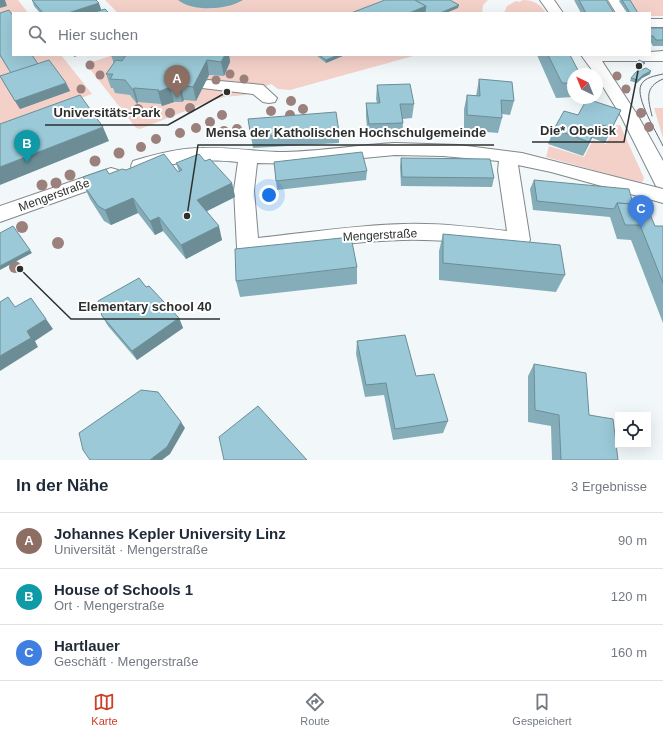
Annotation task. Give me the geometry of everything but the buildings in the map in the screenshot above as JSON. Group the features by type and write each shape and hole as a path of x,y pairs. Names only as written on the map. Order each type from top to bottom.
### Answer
{"street":[{"path":"547,0 555,12"},
{"path":"615,0 622,12"},
{"path":"651,23 663,23"},
{"path":"651,32 663,32"},
{"path":"589,56 655,56"},
{"path":"589,56 612,86 634,122 663,181"},
{"path":"208,85 257,89 268,98"},
{"name":"Mengerstraße","path":"0,214 64,190 159,160 197,154 213,154 249,158 286,158 370,150 450,150 509,156 568,169 626,187 663,196"},
{"name":"Mengerstraße","path":"249,158 246,165 244,181 248,248 370,233 445,233 519,240 508,170 509,156"}],"shaded area":[{"path":"0,0 18,0 27,12 12,12 12,56 62,56 92,94 0,127"},
{"path":"105,0 488,0 483,5 482,12 117,12"},
{"path":"523,0 536,3 545,12 504,12 507,6 516,1 519,2"},
{"path":"618,0 663,0 663,16 651,16 651,12 625,12"},
{"path":"110,56 413,56 290,90 278,89 271,84 245,95 224,97 213,100 140,129 136,128 86,64"},
{"path":"654,108 663,108 663,138"},
{"path":"616,125 620,125 644,178 641,183 546,157 549,146 584,157 593,140 606,144"}],"water":[{"path":"178,0 243,0 219,8 201,8 184,4"}],"tram line":[{"path":"663,74 650,77 645,80 641,85 640,91 644,107 663,146"},
{"path":"652,116 649,104 650,90 657,82 663,79"}],"place":[{"name":"Die* Obelisk","path":"639,66"},
{"name":"Universitäts-Park","path":"227,92"},
{"name":"Johannes Kepler University Linz","path":"177,98"},
{"name":"House of Schools 1","path":"27,163"},
{"name":"Mensa der Katholischen Hochschulgemeinde","path":"187,216"},
{"name":"Hartlauer","path":"641,228"},
{"name":"Elementary school 40","path":"20,269"}]}
